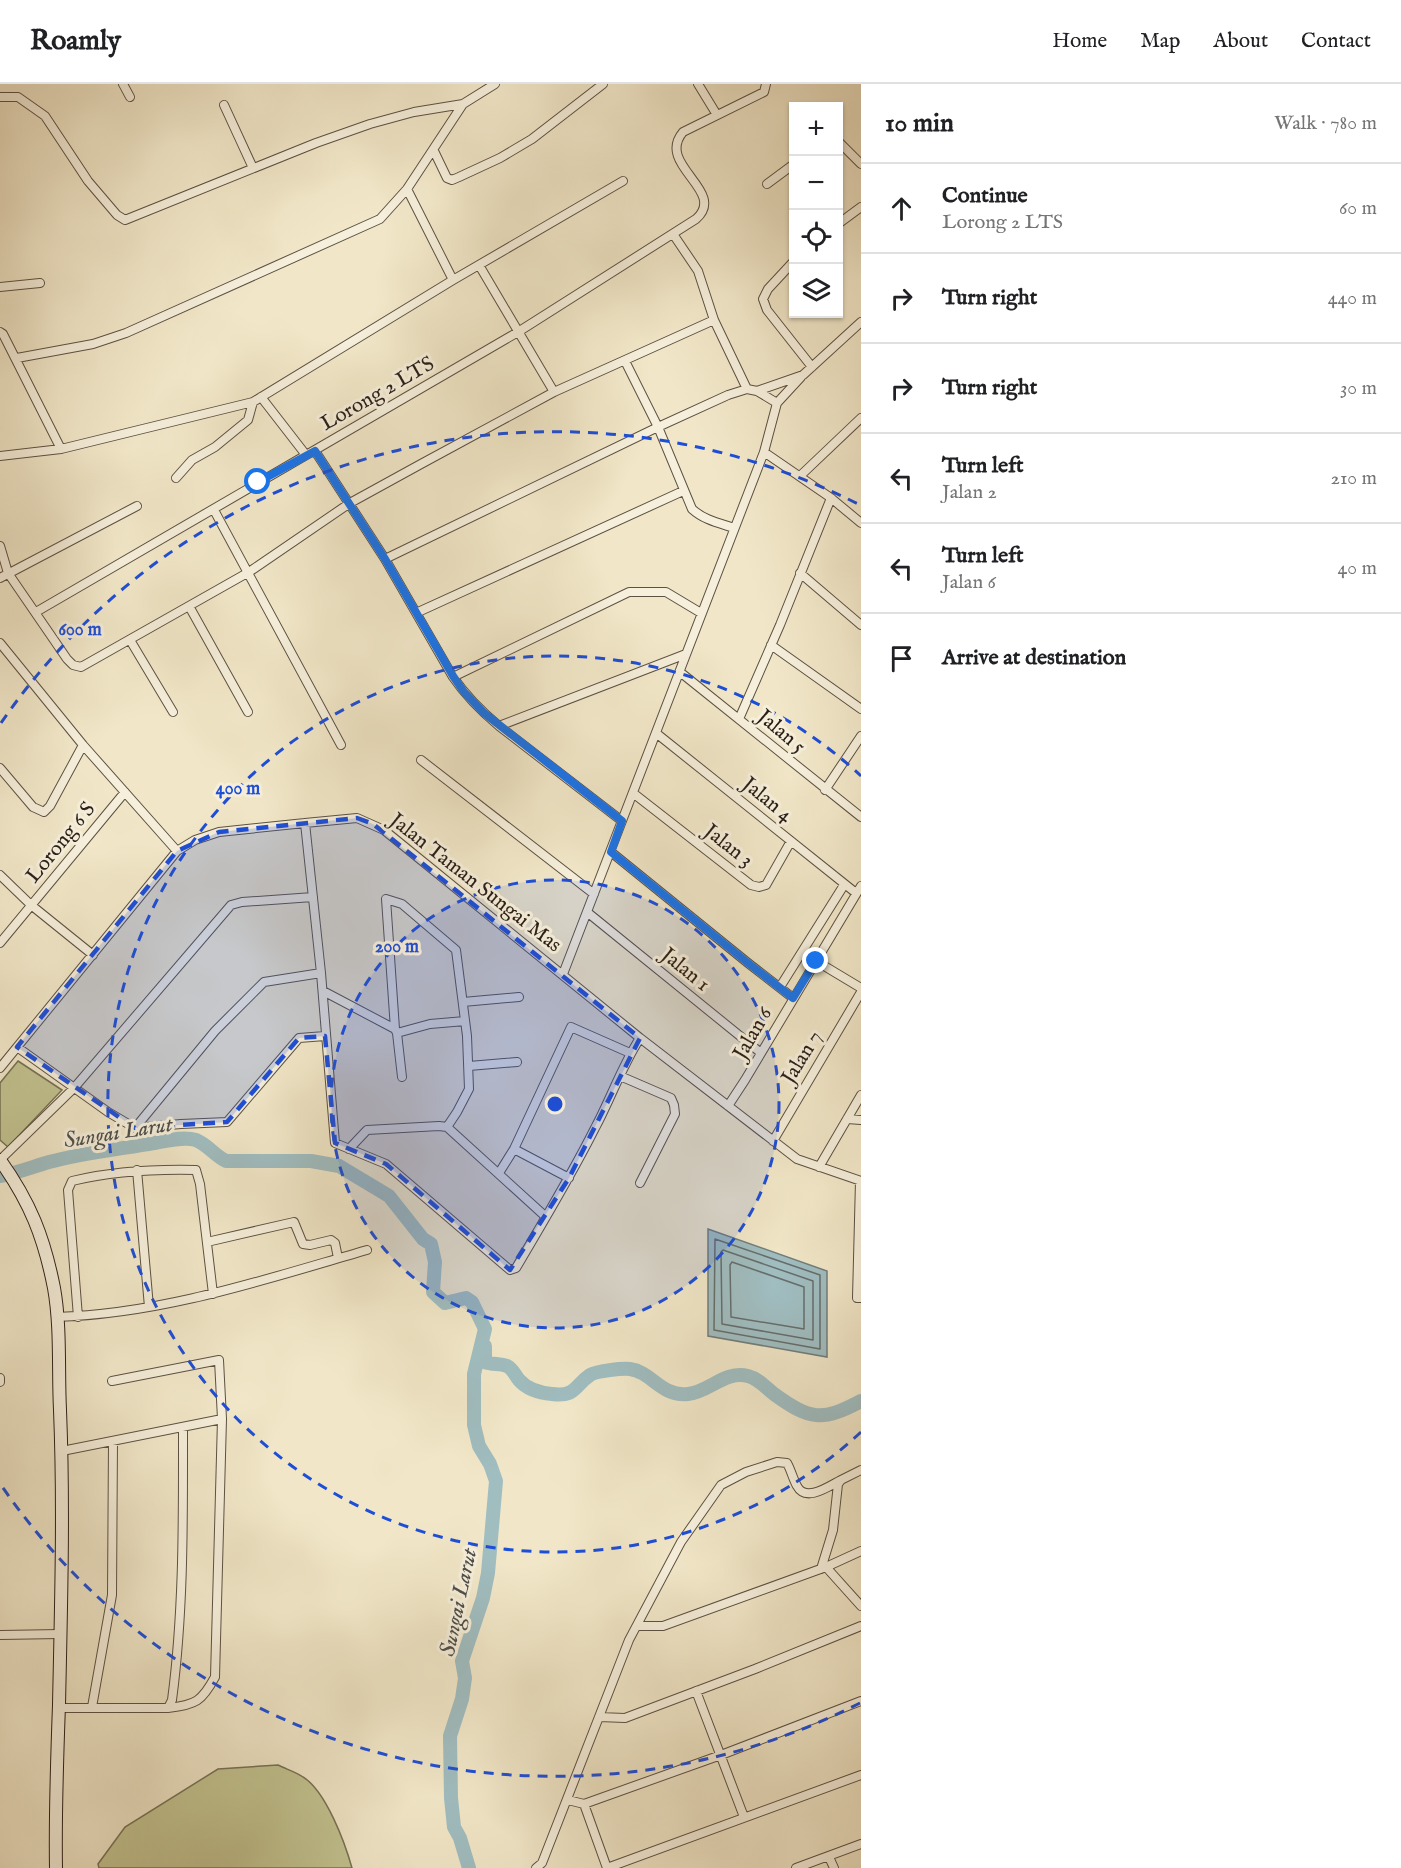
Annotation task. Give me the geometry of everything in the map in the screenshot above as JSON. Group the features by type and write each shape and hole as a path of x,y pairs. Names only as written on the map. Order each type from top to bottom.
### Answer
{"street":[{"path":"123,84 130,97"},
{"path":"0,97 18,97 45,116 87,181 117,215 125,220 370,124 414,112 463,104 495,84"},
{"path":"434,151 447,178 452,180 500,158 531,140 603,84"},
{"path":"698,84 717,116 764,92 766,84"},
{"path":"17,358 93,344 126,333 380,219 407,189 463,104"},
{"path":"224,105 253,168"},
{"name":"Lorong 2 LTS","path":"36,612 518,332 696,219 702,213 705,205 704,197 676,154 675,145 683,132 717,116"},
{"path":"843,146 861,164"},
{"path":"767,184 789,168"},
{"path":"0,456 61,448 257,399 453,280 623,181"},
{"path":"407,189 453,280"},
{"path":"843,220 861,207"},
{"path":"673,234 698,271 714,320 747,389"},
{"path":"791,264 768,288 763,298 767,310 812,367"},
{"path":"480,265 554,392"},
{"path":"0,287 40,283"},
{"path":"0,546 8,573 73,665 81,667 249,572 350,503 554,392 714,320"},
{"path":"563,974 764,452 777,403 803,375 861,322"},
{"path":"0,332 17,358 61,448"},
{"path":"625,361 658,427 692,509 699,516 734,528"},
{"path":"757,391 803,375"},
{"path":"385,559 728,395 747,389 757,391 777,403"},
{"path":"257,399 306,455"},
{"path":"176,478 192,460 215,447 248,420 257,399"},
{"path":"800,476 861,418"},
{"path":"315,451 385,559 464,692 484,713 622,821"},
{"path":"764,452 831,498 861,523"},
{"path":"416,613 683,491"},
{"path":"739,719 831,498"},
{"path":"0,578 136,506"},
{"path":"214,510 341,745"},
{"path":"800,573 861,625"},
{"path":"453,676 629,592 666,592 701,613"},
{"path":"189,606 248,712"},
{"path":"130,640 173,712"},
{"path":"0,643 83,745 177,851"},
{"path":"771,645 861,709"},
{"path":"500,726 686,654"},
{"name":"Jalan 5","path":"680,672 861,817"},
{"name":"Jalan 4","path":"656,733 844,885 858,889"},
{"path":"825,790 861,736"},
{"path":"0,768 33,807 44,812 51,806 83,745"},
{"path":"421,760 594,894"},
{"name":"Lorong 6 S","path":"0,943 124,792"},
{"name":"Jalan 3","path":"633,793 751,885 759,887 766,885 791,841"},
{"name":"Jalan Taman Sungai Mas","path":"0,1068 177,851 195,840 219,832 357,818 384,830 640,1038 797,1159 860,1181"},
{"path":"305,823 323,992 335,1143 386,1164 510,1270 516,1268 569,1178 630,1053 640,1038"},
{"path":"611,852 793,998"},
{"path":"0,875 31,905 93,955"},
{"path":"780,987 844,885"},
{"name":"Jalan 6","path":"728,1106 858,889"},
{"path":"56,1868 55,1791 62,1451 54,1290 30,1206 0,1160 74,1088 231,905 242,902 313,897"},
{"path":"402,1077 396,1031 386,899 402,904 457,953 469,1066 469,1089 447,1127"},
{"name":"Jalan 1","path":"587,912 761,1053"},
{"path":"816,961 861,990"},
{"path":"135,1128 215,1031 264,982 321,973"},
{"name":"Jalan 7","path":"773,1141 861,990"},
{"path":"323,992 396,1031 430,1024 465,1021"},
{"path":"463,1002 519,997"},
{"path":"499,1173 514,1149 571,1027 630,1053"},
{"path":"17,1047 135,1128 226,1122 299,1038 325,1035"},
{"path":"469,1066 517,1062"},
{"path":"620,1077 671,1098 674,1106 675,1114 640,1183"},
{"path":"819,1167 861,1095"},
{"path":"847,1119 861,1120"},
{"path":"349,1149 367,1130 439,1125 447,1127 546,1217"},
{"path":"514,1149 569,1178"},
{"path":"78,1317 68,1190 72,1181 98,1175 166,1168 196,1170 201,1184 213,1294"},
{"path":"136,1170 149,1307"},
{"path":"859,1298 860,1181"},
{"path":"207,1242 294,1222 301,1243 310,1245 331,1240 335,1243 338,1258"},
{"path":"56,1317 78,1317 149,1307 213,1294 367,1250"},
{"path":"58,1708 190,1706 200,1700 215,1677 222,1419 219,1360 112,1381"},
{"path":"62,1451 222,1419"},
{"path":"168,1708 172,1700 181,1611 184,1537 183,1427"},
{"path":"92,1707 112,1595 113,1441"},
{"path":"542,1866 629,1640 681,1542 721,1485 746,1472 777,1462 787,1463 798,1489 808,1494 817,1492 861,1470"},
{"path":"824,1568 833,1530 836,1490 841,1480"},
{"path":"638,1626 663,1626 824,1568 861,1551"},
{"path":"824,1568 861,1606"},
{"path":"599,1717 625,1718 861,1626"},
{"path":"0,1635 60,1634"},
{"path":"696,1691 744,1817"},
{"path":"568,1800 584,1804 861,1701"},
{"path":"584,1804 607,1868 861,1775"},
{"path":"796,1868 861,1844"},
{"path":"829,1857 834,1868"}],"highlighted area":[{"path":"357,818 373,824 640,1038 569,1178 510,1270 386,1164 335,1143 325,1036 299,1038 227,1122 135,1128 17,1047 177,851 219,832"}],"green space":[{"path":"18,1061 62,1090 8,1147 0,1140 0,1083"},
{"path":"278,1765 303,1777 327,1805 345,1845 352,1868 99,1868 98,1864 125,1827 218,1769"}],"water":[{"path":"708,1229 827,1271 827,1357 708,1336"}],"waterway":[{"name":"Sungai Larut","path":"0,1176 75,1156 186,1138 200,1142 226,1161 311,1161 339,1166 389,1196 423,1239 431,1244 435,1262 433,1292 445,1303 466,1298 472,1302 485,1329 474,1374 474,1425 479,1446 490,1464 496,1481 488,1573 483,1598 462,1661 465,1678 462,1699 450,1736 454,1827 460,1838 469,1868"},
{"path":"485,1346 485,1362 507,1366 526,1386 547,1393 566,1394 574,1390 590,1375 610,1370 630,1369 638,1371 671,1392 679,1394 703,1390 732,1376 748,1376 759,1381 786,1403 816,1415 836,1412 861,1401"}],"route":[{"path":"258,482 315,451 385,559 464,692 484,713 622,821 611,852 793,998 816,961"}]}
